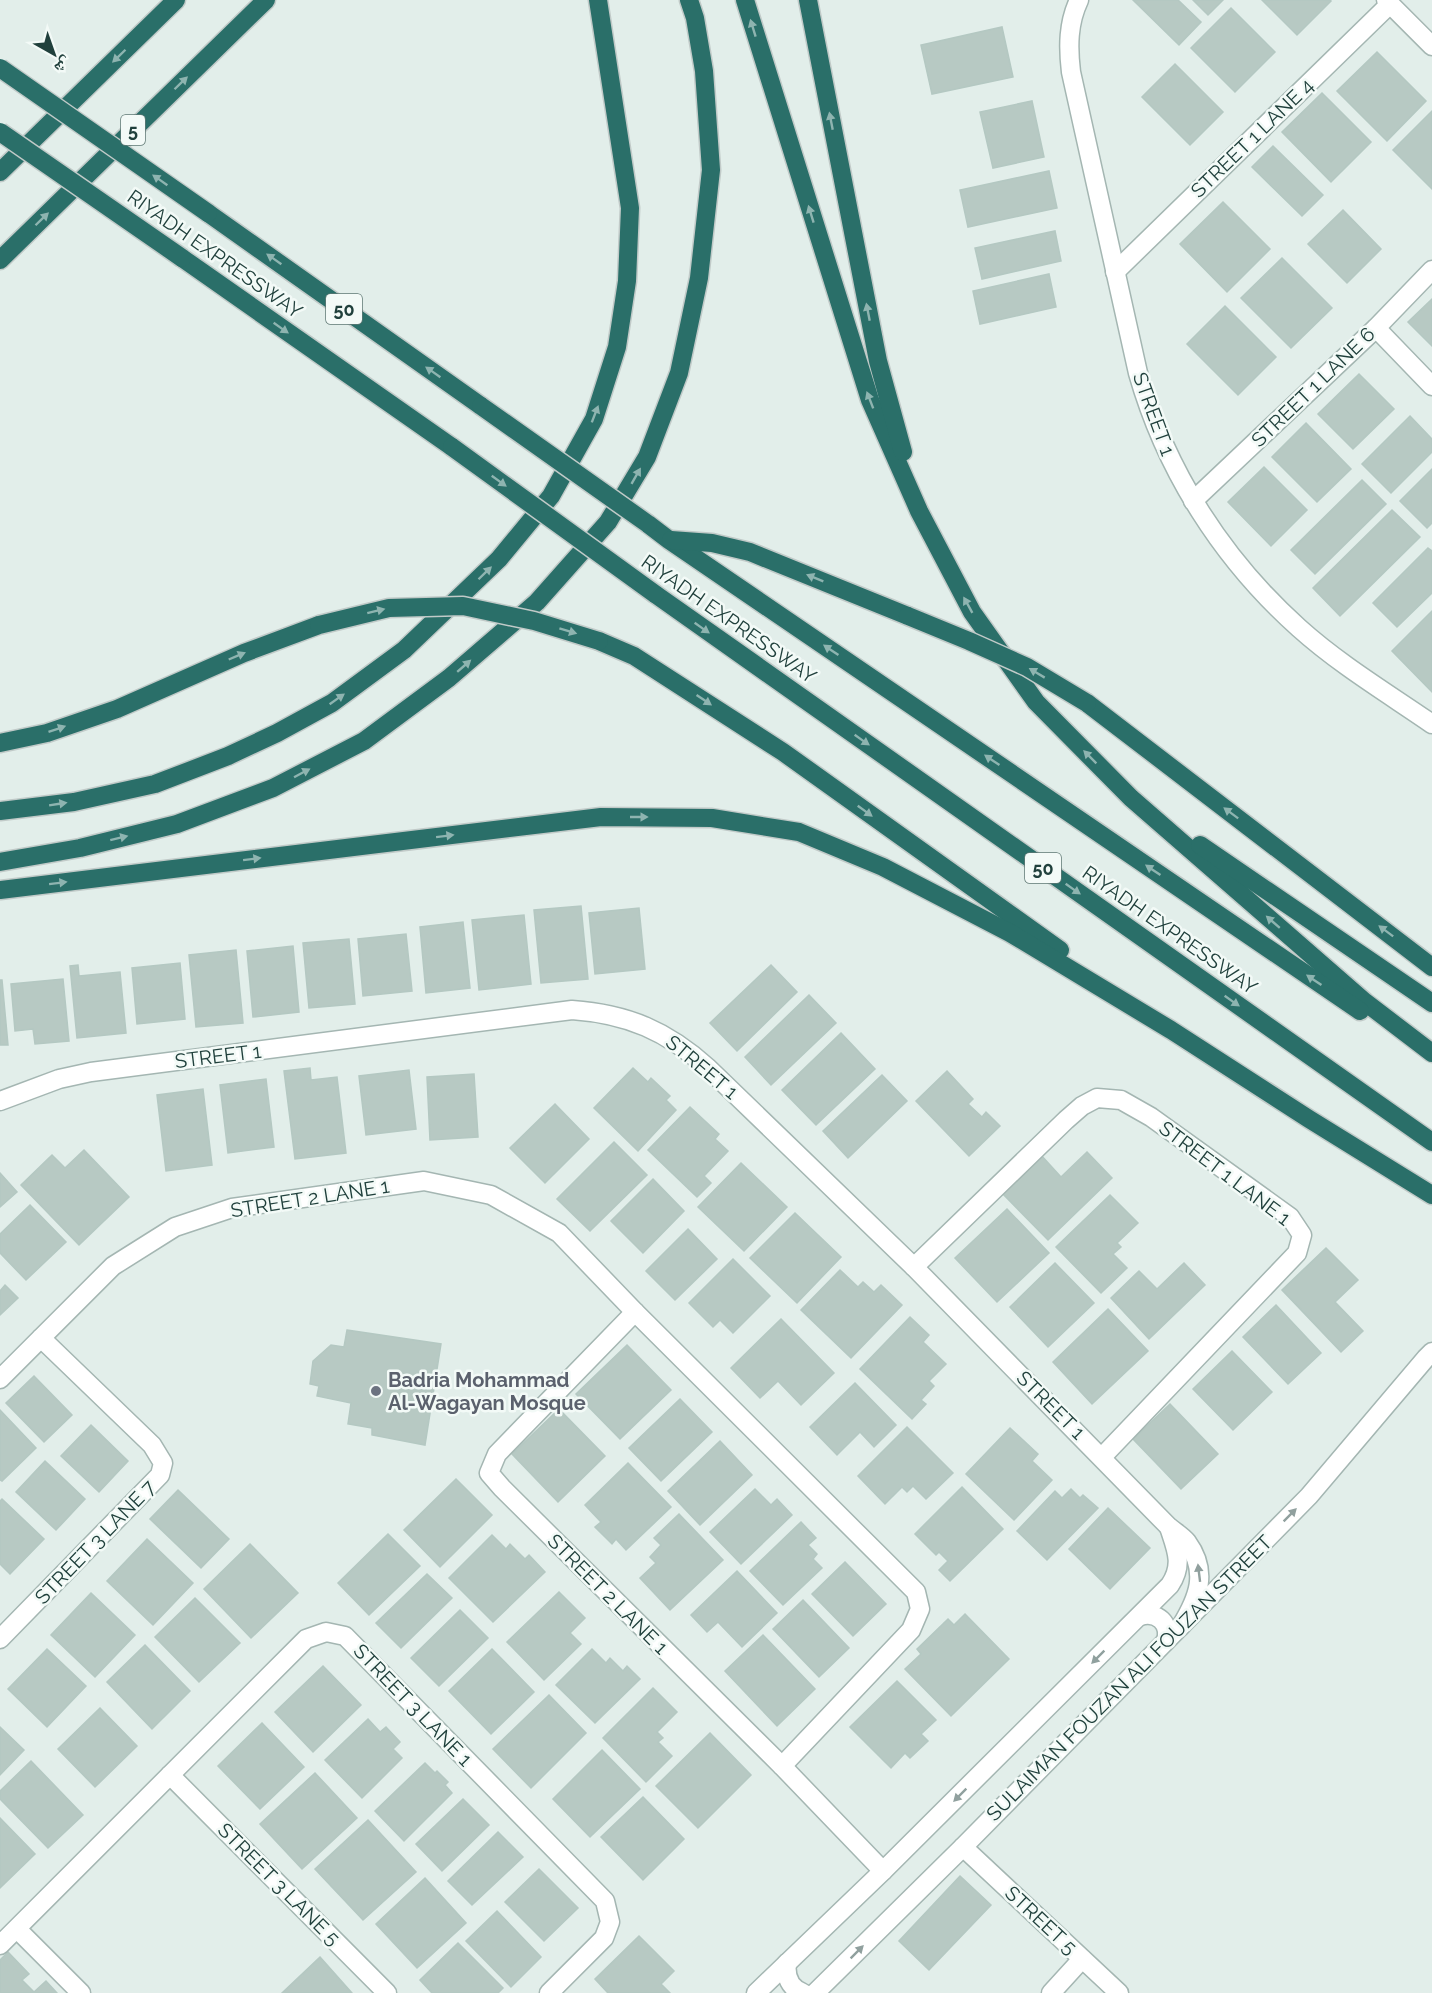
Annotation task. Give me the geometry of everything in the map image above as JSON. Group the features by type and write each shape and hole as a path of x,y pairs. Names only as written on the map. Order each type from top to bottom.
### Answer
{"highway":[{"path":"0,172 176,0"},
{"name":"5","path":"0,260 266,0"},
{"path":"0,811 74,802 155,784 238,751 332,703 404,650 499,559 551,496 594,419 617,347 627,281 630,208 598,0"},
{"path":"0,862 80,848 177,824 273,788 363,741 449,678 537,602 609,522 647,457 679,373 699,278 711,170 704,71 695,18 689,0"},
{"path":"745,0 870,400 919,511 972,612 1036,702 1131,798 1365,1002 1432,1053"},
{"path":"808,0 878,361 919,511"},
{"name":"RIYADH EXPRESSWAY","path":"0,68 669,540 1432,1060"},
{"name":"RIYADH EXPRESSWAY","path":"0,132 452,447 654,594 1432,1142"},
{"path":"669,540 712,543 750,552 969,640 1027,667 1087,703 1432,967"},
{"path":"0,743 47,733 117,708 244,653 319,625 389,608 463,606 534,621 599,641 634,656 783,752 1171,1030"},
{"path":"1131,798 1432,1003"},
{"path":"0,890 601,817 712,818 799,832 883,867 1010,933 1171,1030 1432,1195"}],"street":[{"name":"STREET 1","path":"1079,0 1072,19 1069,37 1071,72 1114,272 1148,407 1176,471 1193,501 1238,564 1271,601 1331,654 1432,724"},
{"name":"STREET 1 LANE 4","path":"1114,272 1388,2"},
{"path":"1388,2 1432,46"},
{"name":"STREET 1 LANE 6","path":"1193,501 1376,328 1432,270"},
{"path":"1376,328 1432,386"},
{"name":"STREET 1","path":"0,1101 49,1082 91,1072 572,1010 611,1014 651,1028 691,1052 914,1267 1169,1527 1186,1541 1197,1561 1200,1583 1194,1605 1181,1626"},
{"name":"STREET 1 LANE 1","path":"914,1267 1065,1120 1082,1106 1097,1098 1121,1100 1151,1117 1290,1217 1302,1235 1297,1253 1102,1457"},
{"name":"STREET 2 LANE 1","path":"0,1379 113,1266 175,1227 232,1208 424,1181 491,1195 559,1233 916,1593 920,1610 911,1630 782,1766"},
{"name":"STREET 2 LANE 1","path":"635,1312 497,1454 489,1473 782,1766 883,1871"},
{"name":"STREET 3 LANE 7","path":"0,1639 160,1475 162,1463 152,1445 41,1338"},
{"name":"SULAIMAN FOUZAN ALI FOUZAN STREET","path":"815,1993 963,1847 1309,1496 1432,1352"},
{"name":"STREET 1","path":"1140,1616 1170,1585 1177,1574 1178,1562 1169,1527"},
{"path":"1140,1616 1153,1615 1164,1622 1167,1628 1166,1641"},
{"name":"SULAIMAN FOUZAN ALI FOUZAN STREET","path":"756,1993 883,1871 1140,1616"},
{"name":"STREET 3 LANE 1","path":"0,1945 306,1639 327,1632 345,1636 604,1900 610,1922 604,1938 549,1993"},
{"name":"STREET 3 LANE 5","path":"170,1775 387,1993"},
{"name":"STREET 5","path":"963,1847 1119,1993"},
{"path":"17,1929 81,1993"},
{"path":"1051,1993 1082,1959"},
{"path":"787,1963 788,1979 792,1986 803,1993"}],"building":[{"path":"1133,0 1178,0 1201,22 1179,45"},
{"path":"1193,0 1223,0 1208,15"},
{"path":"1262,0 1330,0 1331,1 1297,35"},
{"path":"1231,8 1275,52 1235,92 1191,48"},
{"path":"1002,27 1013,77 932,94 921,45"},
{"path":"1377,52 1426,101 1387,141 1337,91"},
{"path":"1175,64 1223,112 1190,145 1142,97"},
{"path":"1322,93 1371,142 1331,182 1282,132"},
{"path":"1032,101 1044,157 993,168 980,112"},
{"path":"1432,111 1432,189 1393,150"},
{"path":"1273,146 1323,195 1302,216 1252,167"},
{"path":"1049,171 1057,208 968,227 960,190"},
{"path":"1223,202 1270,249 1227,292 1180,244"},
{"path":"1343,210 1381,249 1347,283 1308,244"},
{"path":"1055,231 1061,261 982,279 975,248"},
{"path":"1282,258 1332,308 1291,348 1241,298"},
{"path":"1049,274 1056,307 980,324 973,291"},
{"path":"1432,299 1432,346 1408,322"},
{"path":"1225,306 1276,357 1238,395 1187,344"},
{"path":"1359,374 1394,409 1353,449 1318,414"},
{"path":"1410,416 1432,439 1432,452 1391,493 1362,464"},
{"path":"1306,423 1351,469 1317,502 1272,457"},
{"path":"1264,467 1307,510 1271,546 1228,502"},
{"path":"1432,469 1432,523 1427,528 1400,501"},
{"path":"1362,480 1386,504 1315,574 1291,550"},
{"path":"1392,510 1420,537 1340,616 1313,588"},
{"path":"1428,548 1432,551 1432,593 1397,627 1373,603"},
{"path":"1432,611 1432,692 1392,651"},
{"path":"581,906 588,979 541,983 534,910"},
{"path":"639,908 645,969 595,974 589,913"},
{"path":"524,915 531,984 479,990 472,920"},
{"path":"463,922 470,988 426,993 420,927"},
{"path":"406,934 412,991 363,996 358,939"},
{"path":"349,939 355,1004 309,1008 303,943"},
{"path":"293,946 299,1012 253,1017 247,951"},
{"path":"236,950 243,1023 196,1027 189,955"},
{"path":"180,963 185,1019 137,1024 132,968"},
{"path":"78,965 79,976 120,972 126,1033 77,1038 70,966"},
{"path":"771,965 797,992 737,1051 710,1023"},
{"path":"63,979 69,1041 35,1044 33,1029 15,1031 11,984"},
{"path":"0,980 2,980 8,1045 0,1045"},
{"path":"809,995 836,1023 771,1085 745,1057"},
{"path":"841,1033 875,1069 816,1125 782,1090"},
{"path":"310,1068 311,1080 337,1077 346,1153 295,1159 284,1071"},
{"path":"633,1068 648,1082 651,1078 670,1096 666,1100 676,1110 638,1151 594,1108"},
{"path":"409,1070 416,1129 366,1135 359,1076"},
{"path":"947,1071 973,1099 968,1104 982,1117 986,1112 1000,1126 969,1156 916,1101"},
{"path":"474,1074 478,1137 430,1140 427,1077"},
{"path":"882,1075 907,1101 848,1158 823,1131"},
{"path":"266,1079 274,1147 228,1153 220,1085"},
{"path":"203,1089 212,1165 166,1171 157,1095"},
{"path":"555,1104 589,1139 545,1183 510,1148"},
{"path":"690,1107 719,1134 715,1139 728,1151 704,1176 711,1183 697,1197 648,1150"},
{"path":"614,1142 647,1175 590,1231 557,1199"},
{"path":"84,1150 129,1197 79,1245 21,1185 52,1155 65,1168"},
{"path":"1087,1152 1112,1178 1048,1240 1001,1192 1041,1155 1061,1177"},
{"path":"741,1163 787,1207 744,1251 698,1207"},
{"path":"0,1173 17,1192 0,1207"},
{"path":"653,1179 684,1211 643,1253 611,1221"},
{"path":"1110,1195 1138,1223 1117,1243 1121,1247 1113,1254 1127,1268 1101,1293 1056,1247"},
{"path":"30,1205 66,1242 26,1280 0,1253 0,1234"},
{"path":"1007,1209 1049,1253 997,1302 955,1258"},
{"path":"795,1213 841,1257 797,1303 750,1258"},
{"path":"688,1229 717,1259 675,1300 646,1271"},
{"path":"1326,1248 1358,1280 1335,1302 1363,1331 1341,1352 1282,1290"},
{"path":"733,1259 770,1296 733,1333 720,1320 713,1327 689,1303"},
{"path":"1055,1263 1094,1303 1048,1347 1010,1307"},
{"path":"1184,1263 1205,1285 1149,1339 1111,1298 1139,1271 1157,1289"},
{"path":"840,1270 858,1287 863,1282 874,1292 881,1285 902,1305 851,1358 801,1310"},
{"path":"5,1285 18,1298 0,1315 0,1291"},
{"path":"1276,1305 1321,1353 1288,1384 1243,1337"},
{"path":"1108,1309 1148,1351 1092,1404 1053,1362"},
{"path":"910,1317 929,1335 923,1342 946,1364 929,1381 934,1386 921,1400 926,1404 912,1419 860,1369"},
{"path":"781,1319 834,1373 801,1405 778,1381 760,1398 731,1368"},
{"name":"Badria Mohammad Al-Wagayan Mosque","path":"347,1330 441,1344 425,1445 372,1435 372,1428 348,1424 351,1403 317,1396 319,1386 310,1384 313,1361 331,1345 344,1347"},
{"path":"627,1345 671,1390 620,1439 576,1394"},
{"path":"1232,1351 1272,1392 1233,1430 1193,1389"},
{"path":"34,1376 72,1415 44,1442 6,1403"},
{"path":"855,1383 896,1425 874,1447 860,1432 837,1455 810,1427"},
{"path":"680,1399 712,1432 661,1481 629,1448"},
{"path":"1170,1404 1218,1454 1181,1489 1133,1439"},
{"path":"559,1409 605,1456 558,1502 512,1454"},
{"path":"0,1410 36,1448 2,1481 0,1480"},
{"path":"91,1425 128,1461 99,1492 61,1456"},
{"path":"907,1427 953,1473 926,1499 913,1486 907,1492 902,1487 885,1504 858,1476"},
{"path":"1010,1428 1038,1454 1032,1461 1052,1480 1014,1520 966,1474"},
{"path":"720,1441 752,1475 700,1525 668,1491"},
{"path":"45,1461 85,1499 56,1530 16,1492"},
{"path":"628,1463 671,1507 626,1550 616,1539 612,1544 595,1527 601,1522 585,1505"},
{"path":"456,1479 492,1515 440,1567 404,1530"},
{"path":"962,1487 1003,1529 950,1581 939,1570 948,1561 939,1552 936,1555 915,1534"},
{"path":"755,1489 771,1505 777,1499 792,1515 741,1564 710,1532"},
{"path":"1071,1489 1080,1498 1083,1495 1098,1508 1047,1560 1017,1531 1055,1491 1062,1498"},
{"path":"178,1490 229,1539 201,1568 150,1519"},
{"path":"2,1499 44,1539 10,1574 0,1564 0,1501"},
{"path":"1108,1508 1150,1548 1110,1589 1069,1549"},
{"path":"679,1514 723,1560 670,1610 640,1578 656,1563 650,1557 661,1545 654,1538"},
{"path":"801,1522 816,1538 808,1545 817,1554 813,1559 822,1568 783,1605 750,1571"},
{"path":"388,1534 420,1566 369,1615 338,1583"},
{"path":"492,1535 506,1549 510,1544 525,1559 529,1555 545,1572 493,1622 449,1578"},
{"path":"147,1539 193,1583 153,1625 107,1581"},
{"path":"250,1544 298,1593 251,1638 204,1589"},
{"path":"845,1562 886,1604 853,1636 812,1594"},
{"path":"737,1571 777,1613 742,1647 718,1622 707,1632 691,1615"},
{"path":"427,1574 452,1598 401,1648 376,1623"},
{"path":"559,1592 585,1618 570,1633 581,1644 544,1680 507,1642"},
{"path":"91,1593 135,1635 95,1677 51,1635"},
{"path":"195,1598 240,1643 199,1682 155,1637"},
{"path":"803,1600 849,1648 819,1677 773,1629"},
{"path":"460,1610 488,1638 439,1686 411,1658"},
{"path":"965,1614 1009,1659 951,1716 905,1669 921,1654 917,1649 948,1619 954,1625"},
{"path":"763,1635 815,1689 777,1726 725,1671"},
{"path":"145,1645 190,1691 152,1729 107,1682"},
{"path":"47,1649 86,1686 47,1727 8,1689"},
{"path":"492,1649 534,1692 491,1734 449,1691"},
{"path":"592,1649 606,1663 610,1658 623,1671 627,1666 640,1679 595,1723 556,1685"},
{"path":"323,1666 361,1705 313,1752 275,1712"},
{"path":"897,1681 936,1720 921,1734 928,1741 910,1758 905,1753 891,1768 850,1727"},
{"path":"653,1688 677,1712 657,1732 663,1738 658,1742 672,1756 646,1782 603,1738"},
{"path":"549,1695 586,1733 531,1788 493,1749"},
{"path":"100,1708 137,1746 95,1787 58,1749"},
{"path":"368,1719 380,1732 386,1727 400,1742 393,1749 402,1758 362,1798 325,1760"},
{"path":"262,1723 304,1767 260,1809 218,1766"},
{"path":"0,1727 24,1750 0,1775"},
{"path":"710,1733 751,1775 698,1828 656,1786"},
{"path":"602,1750 640,1789 590,1837 553,1799"},
{"path":"31,1761 83,1815 48,1848 0,1799 0,1791"},
{"path":"425,1763 448,1782 445,1785 452,1793 404,1841 375,1811"},
{"path":"315,1773 357,1818 302,1869 260,1824"},
{"path":"643,1797 684,1839 643,1880 601,1837"},
{"path":"463,1799 489,1825 442,1871 416,1844"},
{"path":"0,1818 35,1854 0,1888"},
{"path":"368,1820 416,1872 363,1920 315,1869"},
{"path":"498,1832 523,1857 472,1905 448,1881"},
{"path":"539,1869 578,1908 544,1941 505,1902"},
{"path":"960,1876 991,1905 929,1970 899,1941"},
{"path":"425,1878 466,1923 417,1968 376,1924"},
{"path":"497,1911 541,1957 511,1987 466,1941"},
{"path":"639,1936 674,1971 661,1984 670,1993 608,1993 595,1979"},
{"path":"458,1943 503,1988 498,1993 432,1993 420,1980"},
{"path":"8,1952 29,1974 22,1980 34,1992 46,1981 57,1993 0,1993 0,1960"},
{"path":"320,1957 352,1993 282,1993"}],"place":[{"name":"Badria Mohammad Al-Wagayan Mosque","path":"376,1391"}]}
